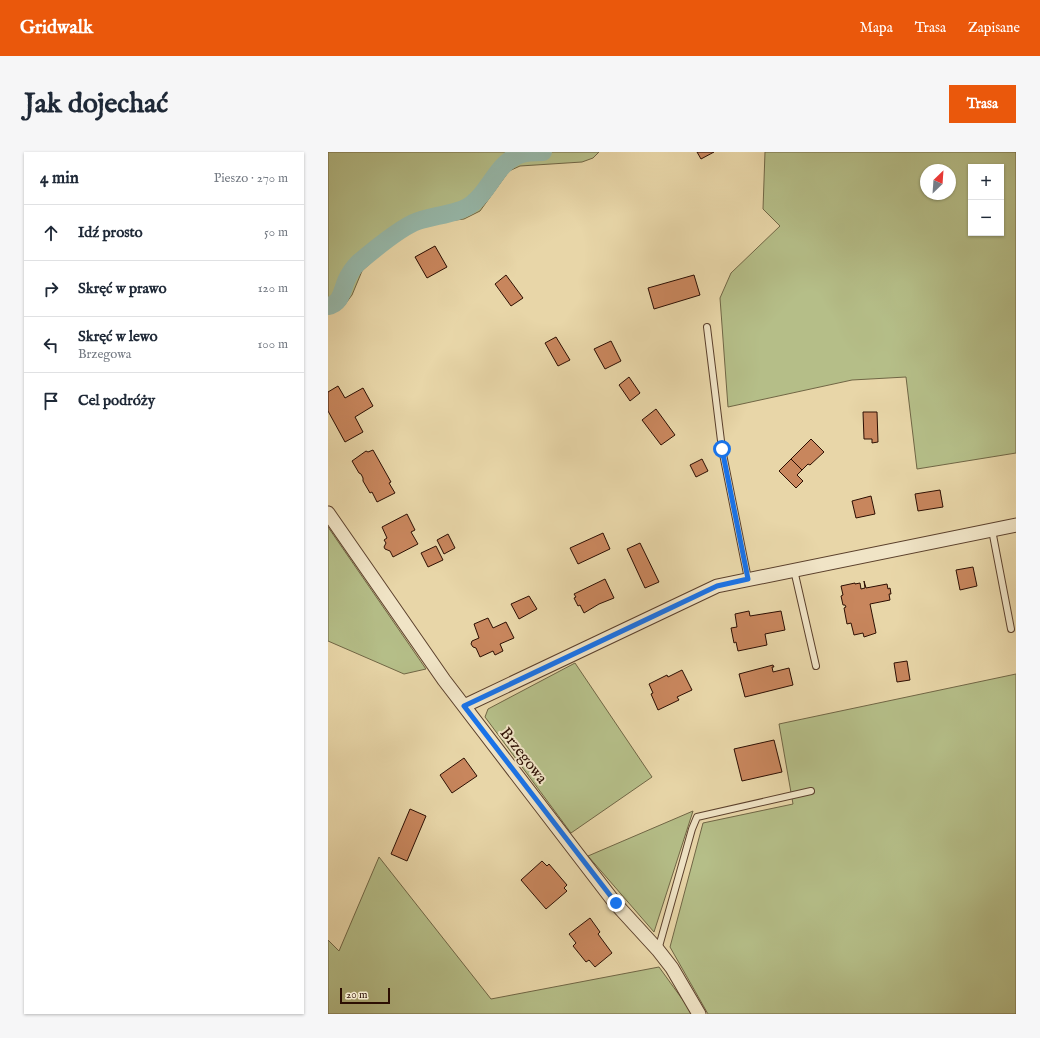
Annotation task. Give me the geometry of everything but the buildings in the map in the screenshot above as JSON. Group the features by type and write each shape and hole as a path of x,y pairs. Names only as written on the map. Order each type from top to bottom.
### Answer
{"street":[{"name":"Brzegowa","path":"328,513 444,680 616,903 672,968 699,1014"},
{"path":"464,706 717,586 1016,525"}],"lane":[{"path":"707,327 722,449 748,579"},
{"path":"992,530 1011,629"},
{"path":"794,570 816,666"},
{"path":"658,950 692,829 697,817 812,792"}],"green space":[{"path":"328,152 599,152 593,158 582,162 520,166 509,171 480,211 464,219 430,223 408,232 381,253 362,271 352,295 343,307 332,313 328,313"},
{"path":"765,152 1016,152 1016,453 917,469 906,377 852,380 728,407 720,298 731,273 780,226 763,209"},
{"path":"328,527 426,669 404,674 328,641"},
{"path":"575,663 652,777 571,833 485,717 488,709"},
{"path":"1016,674 1016,1014 708,1014 670,947 703,823 793,804 779,724"},
{"path":"693,811 654,932 588,856"},
{"path":"379,857 491,999 659,967 693,1014 328,1014 328,940 339,951"}],"waterway":[{"path":"328,306 336,303 342,293 348,276 356,265 396,234 418,221 468,207 479,198 499,170 511,159 525,153 543,152"}],"route":[{"path":"616,903 464,706 717,586 748,579 722,449"}]}
